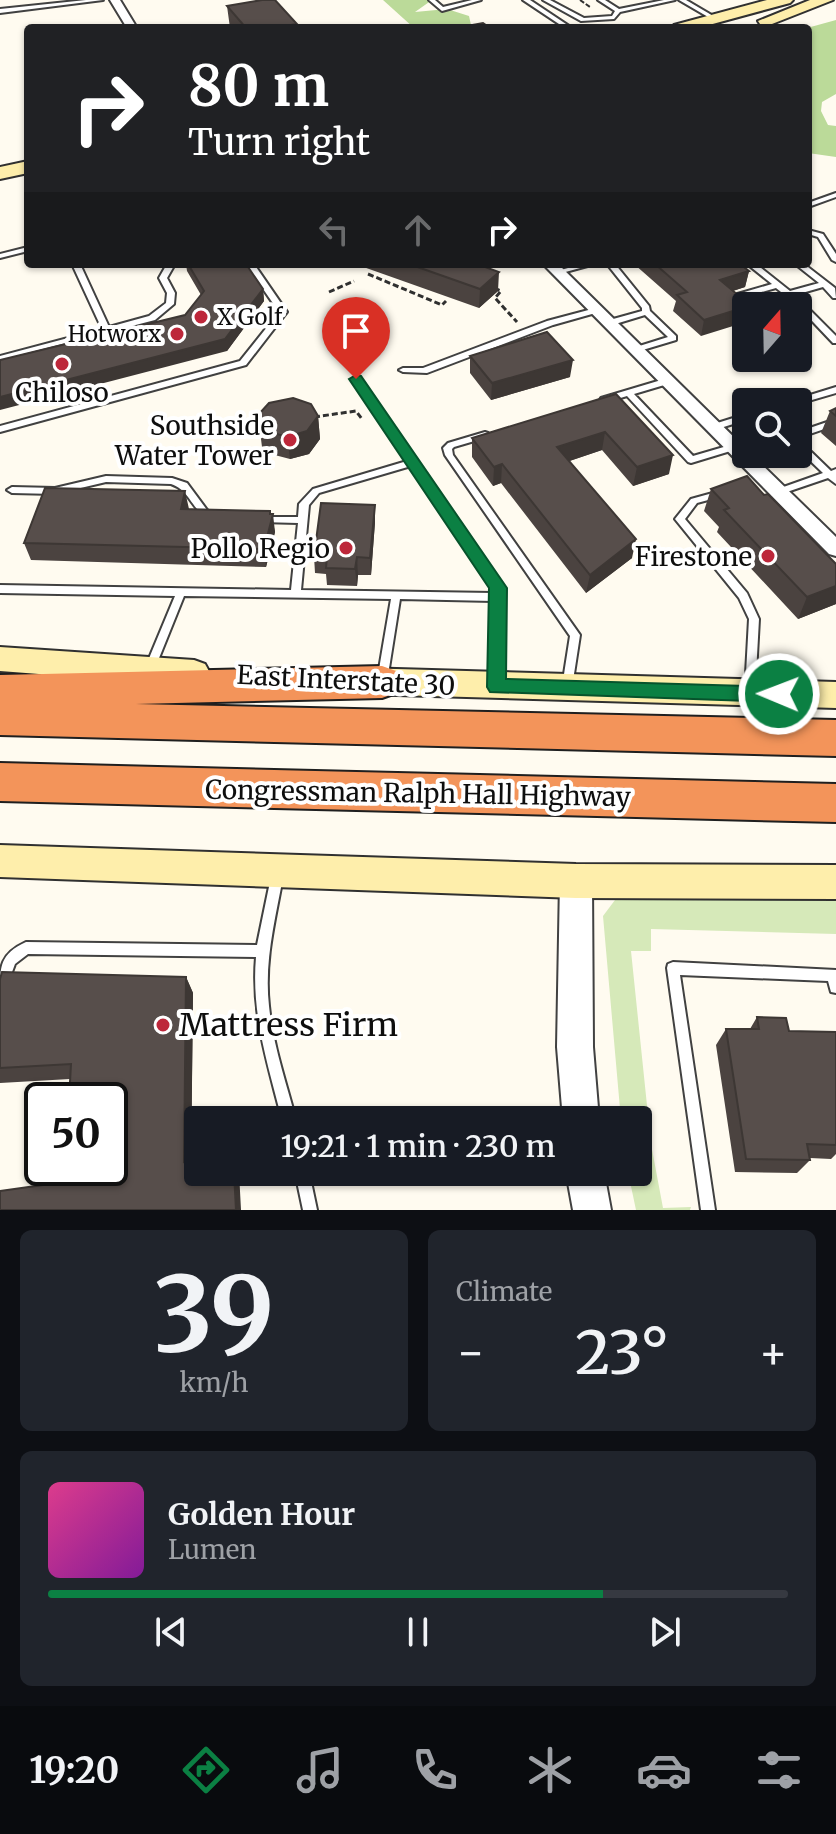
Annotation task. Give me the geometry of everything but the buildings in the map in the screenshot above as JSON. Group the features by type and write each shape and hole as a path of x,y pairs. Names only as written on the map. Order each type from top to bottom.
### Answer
{"highway":[{"path":"0,691 382,682"},
{"path":"0,718 836,738"},
{"name":"Congressman Ralph Hall Highway","path":"0,782 836,803"}],"main road":[{"path":"722,24 785,0"},
{"path":"749,24 793,13 825,0"},
{"path":"0,173 24,168"},
{"path":"0,186 24,182"},
{"name":"East Interstate 30","path":"0,659 149,671 497,687 836,695"},
{"path":"0,861 576,881 836,882"}],"street":[{"path":"115,0 130,24"},
{"path":"554,268 732,445"},
{"path":"751,468 766,486 836,549"},
{"path":"576,881 575,1047 580,1106"},
{"path":"588,1186 592,1210"}],"lane":[{"path":"0,11 100,0"},
{"path":"432,0 442,9 478,0"},
{"path":"526,0 563,24"},
{"path":"546,0 590,22 614,17 618,11 672,0"},
{"path":"555,0 565,9"},
{"path":"601,0 618,11"},
{"path":"624,0 634,7"},
{"path":"682,0 722,24"},
{"path":"246,24 251,23"},
{"path":"812,204 836,195"},
{"path":"812,233 821,235 836,260"},
{"path":"0,256 24,250"},
{"path":"78,268 106,330"},
{"path":"0,358 152,318 170,304 171,293 163,278 169,268"},
{"path":"0,429 243,363 283,312 253,268"},
{"path":"614,268 646,312 673,338 636,350"},
{"path":"756,268 786,292"},
{"path":"804,268 836,296"},
{"path":"796,292 825,284"},
{"path":"754,292 777,285"},
{"path":"403,370 424,371 550,323 596,310"},
{"path":"609,323 646,312"},
{"path":"812,316 836,341"},
{"path":"356,379 498,588 497,687"},
{"path":"599,401 668,381"},
{"path":"812,397 836,390"},
{"path":"628,392 691,460 732,448"},
{"path":"714,427 732,421"},
{"path":"812,430 836,422"},
{"path":"495,432 447,448 575,635 567,687"},
{"path":"812,456 834,476"},
{"path":"296,594 304,504 316,491 414,462"},
{"path":"766,486 834,476"},
{"path":"12,490 55,491 106,479 172,481 184,485 204,512 217,517"},
{"path":"738,489 694,501 680,519 743,596 754,619 750,694"},
{"path":"245,518 302,520"},
{"path":"0,589 500,597"},
{"path":"149,671 181,592"},
{"path":"382,682 396,596"},
{"path":"278,871 262,951 261,989 266,1027 286,1106"},
{"path":"0,986 10,960 26,948 262,951"},
{"path":"708,1210 673,968 833,975 836,987"},
{"path":"305,1186 310,1210"}],"path":[{"path":"580,0 587,4"},
{"path":"368,274 442,305 446,301"},
{"path":"393,286 400,280"},
{"path":"329,292 354,281"},
{"path":"484,285 501,291 495,298 519,324 526,322"},
{"path":"312,417 349,410 356,411 362,419"},
{"path":"233,435 268,421"}],"green space":[{"path":"383,0 432,0 415,12 447,9 469,16 471,24 410,24"},
{"path":"836,20 836,94 822,102 821,111 828,125 836,126 836,157 812,154 812,27"},
{"path":"719,891 836,900 836,934 651,929 651,951 631,951 647,1106 620,1106 603,916 618,896"},
{"path":"652,1149 663,1208 691,1207 690,1210 636,1210 631,1186 652,1186"}],"place":[{"name":"X Golf","path":"201,317"},
{"name":"Hotworx","path":"177,334"},
{"name":"Chiloso","path":"62,364"},
{"name":"Southside Water Tower","path":"290,440"},
{"name":"Pollo Regio","path":"346,548"},
{"name":"Firestone","path":"768,556"},
{"name":"Mattress Firm","path":"163,1025"}],"route":[{"path":"356,379 498,588 497,687 779,694"}]}
